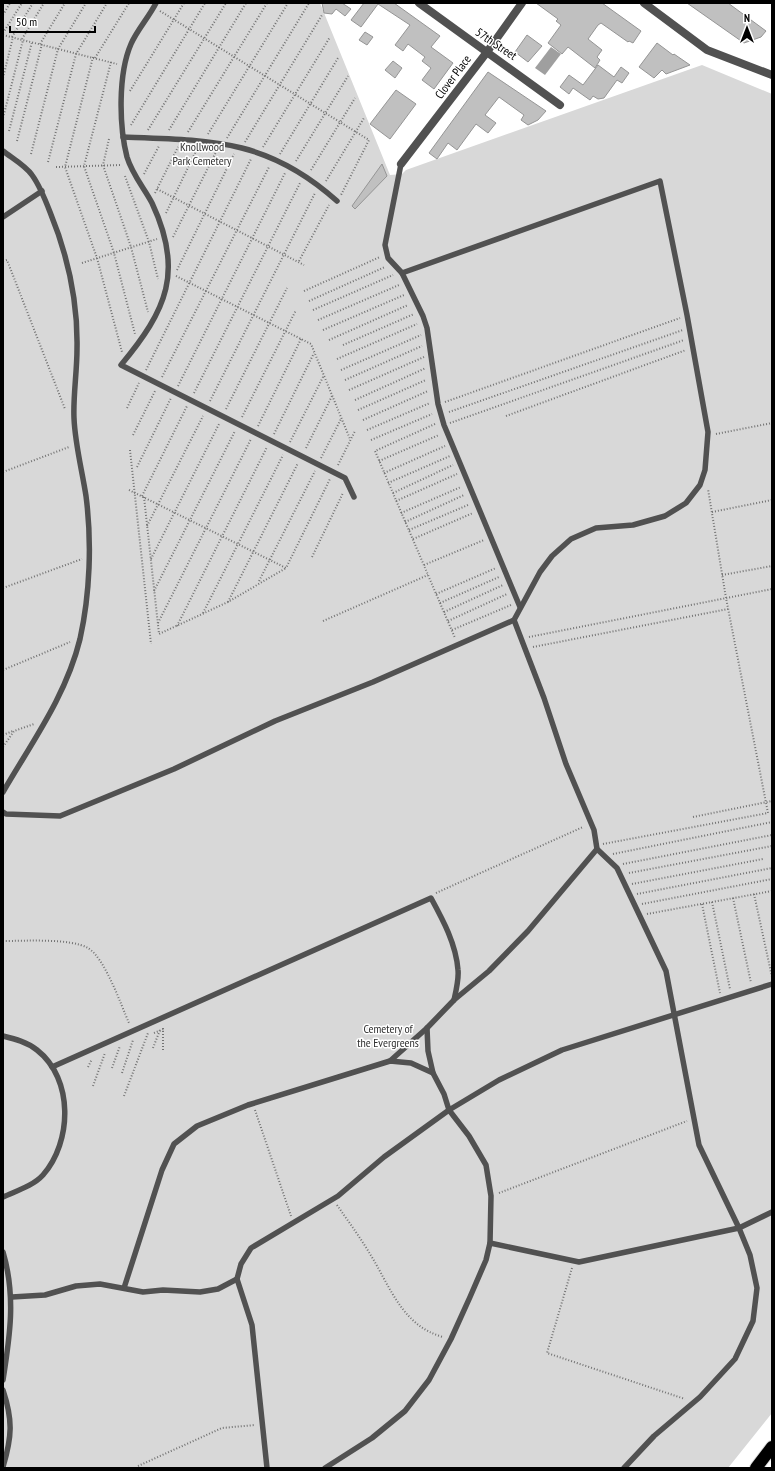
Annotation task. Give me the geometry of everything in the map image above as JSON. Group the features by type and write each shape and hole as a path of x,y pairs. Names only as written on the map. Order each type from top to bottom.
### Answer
{"highway":[{"path":"756,1468 772,1447"}],"street":[{"name":"57th Street","path":"419,3 499,59 560,105"},
{"name":"Clover Place","path":"401,164 487,52 522,3"},
{"path":"644,3 707,50 772,75"}],"lane":[{"path":"155,5 131,43 124,66 122,85 123,137 130,164 151,201 161,223 167,248 170,273 164,301 137,345 121,365 345,478 354,498"},
{"path":"123,137 182,140 240,147 257,152 291,166 321,186 335,199"},
{"path":"3,151 32,173 42,191 55,224 69,268 76,309 77,347 74,418 86,496 89,535 86,592 80,639 69,674 57,701 38,736 3,792"},
{"path":"401,164 386,235 385,245 387,254 402,273 423,316 438,404 437,414 452,443 520,607"},
{"path":"3,812 60,816 174,769 275,721 373,682 514,620 520,607 548,561 571,539 596,528 633,525 665,516 686,503 700,485 705,470 707,435 690,328 660,181 402,273"},
{"path":"3,216 42,191"},
{"path":"514,620 544,698 566,764 591,823 597,847 614,865 620,875 666,971 699,1145 739,1228 750,1255 757,1288 753,1321 735,1359 694,1402 654,1436 624,1468"},
{"path":"390,1061 427,1028 454,1000 489,971 528,931 597,847"},
{"path":"52,1067 431,898 444,922 453,947 459,971 454,1000"},
{"path":"267,1468 252,1325 237,1279 241,1264 251,1248 333,1199 384,1158 449,1110 499,1080 562,1050 772,984"},
{"path":"325,1468 372,1438 405,1411 429,1380 451,1339 486,1260 490,1243 491,1196 486,1165 469,1136 449,1110 444,1094 433,1073 428,1051 427,1028"},
{"path":"3,1036 21,1041 37,1050 52,1067 60,1082 65,1104 64,1125 58,1153 42,1175 27,1186 3,1197"},
{"path":"124,1288 162,1170 174,1144 197,1126 252,1103 390,1061 411,1063 433,1073"},
{"path":"490,1243 579,1262 739,1228 772,1212"},
{"path":"3,1252 8,1270 12,1297 9,1341 3,1380"},
{"path":"12,1297 45,1295 76,1286 100,1284 142,1292 163,1290 200,1292 218,1289 237,1279"},
{"path":"3,1390 9,1408 12,1428 3,1467"}],"path":[{"path":"3,15 10,3"},
{"path":"3,39 3,34 22,3"},
{"path":"3,78 13,37 33,3"},
{"path":"3,118 22,40 44,3"},
{"path":"17,141 41,44 65,3"},
{"path":"31,154 58,48 86,3"},
{"path":"48,162 76,54 107,3"},
{"path":"124,361 97,258 65,167 94,58 129,3"},
{"path":"122,104 184,3"},
{"path":"123,137 205,3"},
{"path":"143,138 226,3"},
{"path":"140,182 164,139 246,3"},
{"path":"151,201 182,140 267,3"},
{"path":"161,223 202,142 288,3"},
{"path":"167,248 222,144 309,3"},
{"path":"155,5 174,20 369,140 299,262"},
{"path":"322,15 280,85 240,147 205,213 175,275 311,344 350,440"},
{"path":"3,34 124,66"},
{"path":"127,408 189,282 257,152 330,37"},
{"path":"10,131 32,42"},
{"path":"133,435 274,159 338,58"},
{"path":"111,62 84,166 114,253 137,345"},
{"path":"137,467 252,238 291,166 348,76"},
{"path":"355,98 306,176 268,246 143,497 159,634 228,602 259,582 286,568 355,431"},
{"path":"147,526 284,254 321,186 364,118"},
{"path":"109,139 103,165 131,248 150,323"},
{"path":"56,167 130,164"},
{"path":"121,165 149,242 164,301"},
{"path":"157,188 304,265"},
{"path":"82,263 164,237"},
{"path":"304,291 387,254"},
{"path":"3,261 7,260 67,414 68,407"},
{"path":"310,301 393,263"},
{"path":"313,310 402,273"},
{"path":"318,320 399,285"},
{"path":"322,330 406,294"},
{"path":"329,340 411,304"},
{"path":"154,591 296,310"},
{"path":"344,345 416,313"},
{"path":"438,404 687,315"},
{"path":"337,359 420,323"},
{"path":"371,440 437,414 690,328"},
{"path":"341,370 422,334"},
{"path":"444,425 691,337"},
{"path":"158,623 301,339"},
{"path":"345,380 424,346"},
{"path":"506,416 693,348"},
{"path":"177,626 314,353"},
{"path":"350,390 425,356"},
{"path":"355,400 427,368"},
{"path":"202,614 324,375"},
{"path":"358,410 428,380"},
{"path":"363,420 430,391"},
{"path":"228,602 332,396"},
{"path":"367,430 432,402"},
{"path":"259,582 341,418"},
{"path":"437,423 375,451 458,644"},
{"path":"707,435 772,423"},
{"path":"379,461 441,434"},
{"path":"384,473 452,443"},
{"path":"3,472 70,446 71,448"},
{"path":"130,450 151,644"},
{"path":"388,483 456,453"},
{"path":"393,493 460,462"},
{"path":"597,847 768,813 728,609 705,470"},
{"path":"396,501 463,472"},
{"path":"312,557 347,484"},
{"path":"401,513 468,484"},
{"path":"129,490 286,568"},
{"path":"405,522 472,492"},
{"path":"712,512 772,500"},
{"path":"409,530 471,504"},
{"path":"413,539 474,512"},
{"path":"424,565 485,539"},
{"path":"83,555 83,564"},
{"path":"3,588 83,559"},
{"path":"722,574 772,566"},
{"path":"436,594 497,567"},
{"path":"323,620 428,576"},
{"path":"440,603 501,576"},
{"path":"444,612 504,585"},
{"path":"521,638 772,589"},
{"path":"448,620 508,594"},
{"path":"452,630 512,604"},
{"path":"525,649 728,609"},
{"path":"3,670 72,642 71,646"},
{"path":"3,735 40,722"},
{"path":"3,747 14,731"},
{"path":"692,817 772,801"},
{"path":"604,856 772,822"},
{"path":"431,898 439,891 591,823"},
{"path":"614,865 772,835"},
{"path":"620,875 772,846"},
{"path":"625,886 763,859"},
{"path":"630,895 772,868"},
{"path":"635,906 772,879"},
{"path":"640,915 772,891"},
{"path":"754,894 772,979"},
{"path":"733,898 752,990"},
{"path":"712,902 732,997"},
{"path":"702,904 722,1000"},
{"path":"3,941 75,943 90,949 104,967 135,1031 122,1073"},
{"path":"124,1096 152,1023"},
{"path":"154,1033 164,1029 163,1050"},
{"path":"153,1048 160,1030"},
{"path":"112,1068 125,1035"},
{"path":"93,1086 109,1042"},
{"path":"252,1103 293,1223"},
{"path":"491,1196 694,1118"},
{"path":"333,1199 365,1244 393,1295 409,1318 432,1334 451,1339"},
{"path":"574,1261 546,1353 694,1402"},
{"path":"138,1466 222,1428 262,1425"}],"green space":[{"name":"Cemetery of the Evergreens","path":"3,3 320,3 390,175 402,174 406,170 702,65 772,94 772,1413 728,1468 3,1468"}],"shaded area":[{"path":"551,47 561,54 545,75 535,68"}],"building":[{"path":"322,3 342,3 351,9 345,16 336,9 332,14 324,13"},
{"path":"364,3 394,3 440,36 431,47 453,63 434,89 422,80 431,68 422,61 425,57 408,44 403,51 395,45 410,25 378,4 361,27 351,20"},
{"path":"536,3 602,3 641,31 633,43 628,42 601,23 598,25 588,39 602,50 597,57 600,60 595,68 568,47 562,54 548,43 561,25 556,21 558,19"},
{"path":"687,3 728,3 766,31 761,37 744,43"},
{"path":"365,32 373,37 367,45 359,40"},
{"path":"527,35 542,46 528,62 515,52"},
{"path":"657,43 690,65 666,74 662,70 654,78 639,67"},
{"path":"393,61 402,68 395,78 385,70"},
{"path":"598,65 614,77 621,67 629,73 622,83 617,80 604,98 598,99 593,96 590,100 573,88 569,94 560,87 569,75 583,85"},
{"path":"488,72 546,111 538,120 528,125 521,120 524,115 499,97 485,115 496,123 488,133 476,124 457,150 448,143 437,159 429,153"},
{"path":"396,90 416,104 390,139 370,124"},
{"path":"382,164 387,176 355,209 352,206"}],"park label":[{"name":"Knollwood Park Cemetery","path":"202,154"}]}
